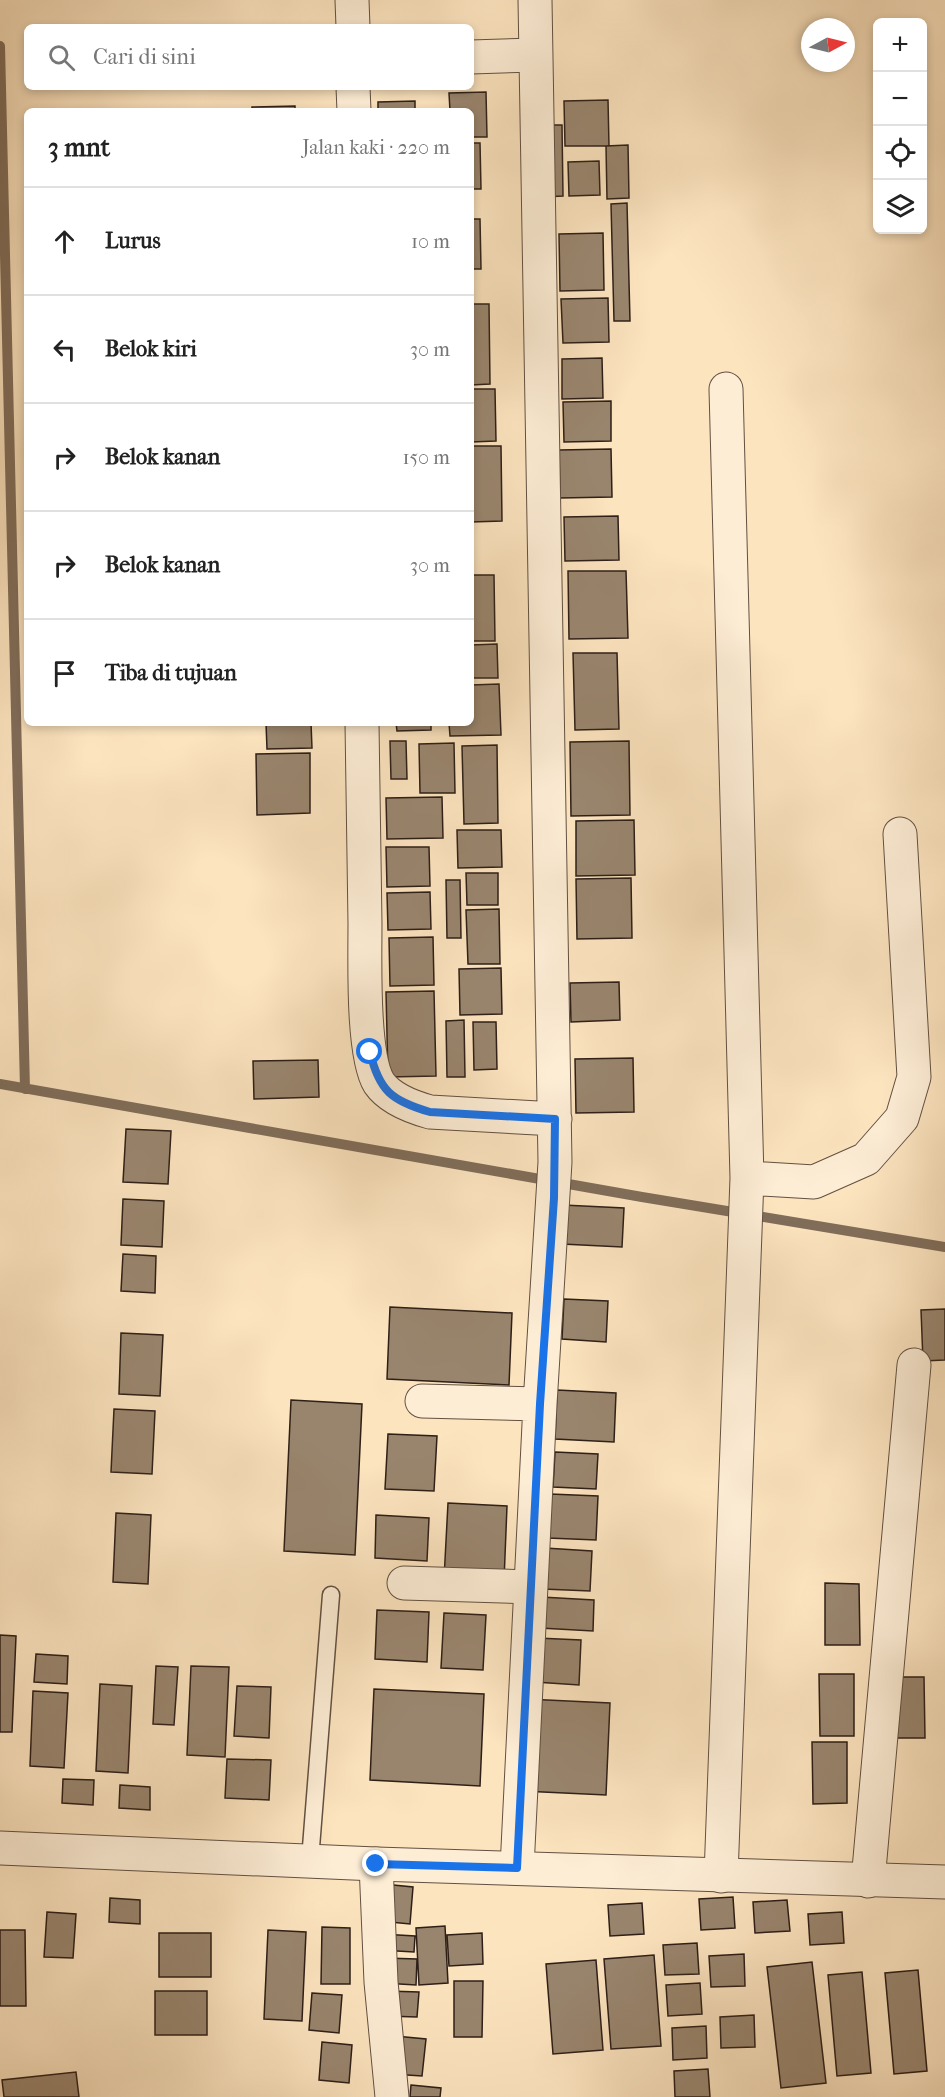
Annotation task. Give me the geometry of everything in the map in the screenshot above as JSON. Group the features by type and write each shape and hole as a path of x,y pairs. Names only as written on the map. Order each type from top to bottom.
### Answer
{"street":[{"path":"352,0 352,24"},
{"path":"517,1868 540,1404 555,1162 535,0"},
{"path":"474,57 536,56"},
{"path":"354,90 354,108"},
{"path":"721,1876 747,1178 726,389"},
{"path":"362,726 366,993 370,1052 377,1078 394,1097 430,1112 555,1119"},
{"path":"747,1178 814,1182 866,1159 902,1118 914,1077 900,834"},
{"path":"868,1881 914,1365"},
{"path":"422,1401 540,1404"},
{"path":"404,1582 531,1587"},
{"path":"0,1848 376,1864 945,1882"},
{"path":"376,1864 381,1982 392,2097"}],"lane":[{"path":"310,1860 331,1595"}],"building":[{"path":"486,92 487,137 474,137 474,108 450,108 449,93"},
{"path":"608,100 609,146 565,146 564,101"},
{"path":"415,101 415,108 378,108 378,102"},
{"path":"295,106 295,108 252,108"},
{"path":"541,125 562,125 563,196 543,197"},
{"path":"474,143 480,143 481,189 474,189"},
{"path":"628,145 629,198 607,199 606,146"},
{"path":"599,161 600,195 569,196 568,162"},
{"path":"627,203 630,321 614,321 611,204"},
{"path":"474,219 480,219 481,269 474,269"},
{"path":"603,233 604,290 560,291 559,234"},
{"path":"608,298 609,342 563,343 561,299"},
{"path":"474,304 489,304 490,384 474,385"},
{"path":"602,358 603,398 562,399 562,359"},
{"path":"474,389 495,389 496,441 474,442"},
{"path":"611,401 611,441 564,442 563,402"},
{"path":"474,446 501,446 502,521 474,522"},
{"path":"611,449 612,497 560,498 559,450"},
{"path":"618,516 619,560 565,561 564,517"},
{"path":"568,571 626,571 628,638 569,639"},
{"path":"474,575 494,575 495,641 474,641"},
{"path":"497,644 498,678 474,678 474,645"},
{"path":"573,653 617,653 619,729 575,730"},
{"path":"499,684 501,735 450,736 449,726 474,726 474,685"},
{"path":"266,726 311,726 312,748 267,749"},
{"path":"396,726 431,726 431,730 397,731"},
{"path":"390,741 406,741 407,779 391,779"},
{"path":"629,741 630,815 571,816 570,742"},
{"path":"454,743 455,793 420,793 419,744"},
{"path":"497,745 498,823 464,824 462,746"},
{"path":"310,753 310,813 257,815 256,754"},
{"path":"442,797 443,838 387,839 386,798"},
{"path":"634,820 635,875 576,876 576,821"},
{"path":"457,830 501,830 502,867 458,868"},
{"path":"386,847 429,847 430,886 387,887"},
{"path":"466,873 498,873 498,905 467,905"},
{"path":"631,878 632,938 577,939 576,879"},
{"path":"446,880 460,880 461,938 447,938"},
{"path":"430,892 431,929 388,930 387,893"},
{"path":"499,909 500,964 468,964 466,910"},
{"path":"433,937 434,985 390,986 389,938"},
{"path":"501,968 502,1014 460,1015 459,969"},
{"path":"619,982 620,1020 571,1022 570,983"},
{"path":"434,991 436,1076 388,1077 386,992"},
{"path":"464,1020 465,1077 447,1077 446,1021"},
{"path":"473,1022 496,1022 497,1069 474,1070"},
{"path":"633,1058 634,1112 576,1113 575,1059"},
{"path":"318,1060 319,1097 254,1099 253,1061"},
{"path":"126,1129 171,1131 168,1184 123,1182"},
{"path":"123,1199 164,1201 162,1247 121,1245"},
{"path":"563,1205 624,1208 622,1247 562,1244"},
{"path":"123,1254 156,1256 155,1293 121,1291"},
{"path":"564,1299 608,1301 606,1342 562,1339"},
{"path":"390,1307 512,1313 509,1385 387,1379"},
{"path":"945,1309 945,1360 923,1361 921,1310"},
{"path":"121,1333 163,1335 160,1396 119,1394"},
{"path":"557,1390 616,1393 614,1442 555,1439"},
{"path":"291,1400 362,1404 355,1555 284,1551"},
{"path":"114,1409 155,1411 152,1474 111,1472"},
{"path":"388,1434 437,1436 434,1491 385,1489"},
{"path":"555,1452 598,1454 596,1489 553,1487"},
{"path":"550,1494 598,1496 596,1540 548,1538"},
{"path":"448,1503 507,1506 504,1581 444,1579"},
{"path":"116,1513 151,1515 148,1584 113,1582"},
{"path":"376,1515 429,1518 427,1561 375,1558"},
{"path":"545,1548 592,1551 590,1591 543,1589"},
{"path":"825,1583 859,1584 860,1645 825,1645"},
{"path":"541,1597 594,1600 593,1631 540,1628"},
{"path":"377,1610 429,1612 427,1662 375,1659"},
{"path":"444,1613 486,1615 483,1670 441,1668"},
{"path":"0,1635 16,1636 12,1732 0,1732"},
{"path":"537,1638 581,1640 579,1685 535,1682"},
{"path":"36,1654 68,1656 67,1684 34,1682"},
{"path":"156,1666 178,1667 174,1725 153,1724"},
{"path":"191,1666 229,1667 225,1757 187,1755"},
{"path":"819,1674 854,1674 854,1736 820,1736"},
{"path":"889,1677 924,1677 925,1738 890,1738"},
{"path":"100,1684 132,1686 128,1773 96,1771"},
{"path":"237,1686 271,1687 269,1738 234,1736"},
{"path":"374,1689 484,1694 480,1786 370,1780"},
{"path":"33,1691 68,1693 64,1768 30,1766"},
{"path":"526,1699 610,1703 606,1795 522,1791"},
{"path":"812,1742 847,1742 847,1803 813,1804"},
{"path":"227,1759 271,1760 269,1800 225,1798"},
{"path":"63,1779 94,1780 93,1805 62,1803"},
{"path":"120,1785 150,1787 150,1810 119,1808"},
{"path":"383,1884 413,1887 410,1924 380,1921"},
{"path":"733,1897 735,1928 701,1930 699,1899"},
{"path":"110,1898 140,1900 140,1924 109,1922"},
{"path":"787,1900 790,1931 755,1933 753,1902"},
{"path":"642,1903 644,1934 610,1936 608,1905"},
{"path":"47,1912 76,1914 73,1958 44,1957"},
{"path":"842,1912 844,1943 810,1945 808,1914"},
{"path":"445,1926 448,1983 419,1985 416,1928"},
{"path":"322,1927 350,1928 350,1984 321,1984"},
{"path":"0,1930 25,1930 26,2006 0,2006"},
{"path":"268,1930 306,1932 302,2021 264,2019"},
{"path":"159,1933 211,1933 211,1977 159,1977"},
{"path":"482,1933 483,1964 449,1966 447,1935"},
{"path":"381,1934 415,1936 414,1952 380,1950"},
{"path":"697,1943 699,1974 665,1975 663,1945"},
{"path":"744,1954 745,1986 711,1987 709,1956"},
{"path":"654,1955 661,2046 611,2049 604,1959"},
{"path":"384,1958 417,1959 416,1985 383,1983"},
{"path":"596,1960 603,2050 553,2054 546,1964"},
{"path":"812,1962 826,2083 781,2088 767,1967"},
{"path":"918,1970 927,2071 894,2074 885,1973"},
{"path":"862,1972 871,2073 837,2076 828,1975"},
{"path":"454,1981 483,1981 482,2037 454,2037"},
{"path":"700,1983 702,2014 668,2016 666,1985"},
{"path":"155,1991 207,1991 207,2035 155,2035"},
{"path":"386,1991 419,1992 417,2017 385,2016"},
{"path":"312,1993 342,1995 339,2033 309,2030"},
{"path":"754,2015 755,2047 721,2048 720,2017"},
{"path":"706,2026 707,2058 673,2060 672,2028"},
{"path":"395,2036 426,2039 422,2076 392,2074"},
{"path":"322,2042 352,2045 349,2083 319,2080"},
{"path":"708,2069 710,2097 675,2097 674,2071"},
{"path":"76,2072 79,2097 4,2097 2,2080"},
{"path":"411,2085 441,2088 440,2097 410,2097"}],"waterway":[{"path":"0,46 25,1089"},
{"path":"0,1084 642,1197 945,1247"}],"route":[{"path":"370,1052 374,1071 380,1084 394,1097 411,1106 430,1112 555,1119 554,1198 540,1404 517,1868 376,1864"}]}
